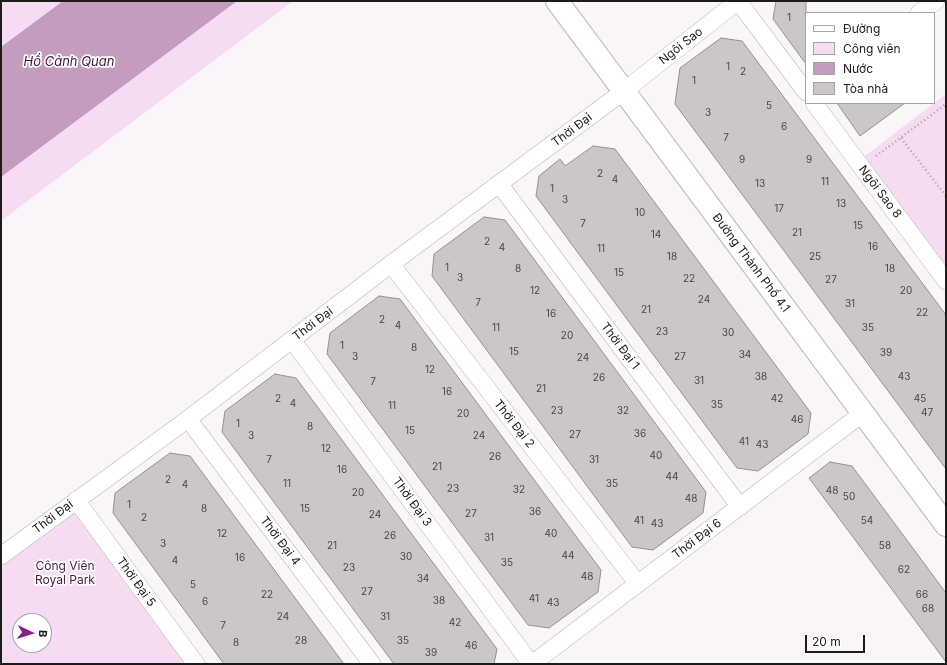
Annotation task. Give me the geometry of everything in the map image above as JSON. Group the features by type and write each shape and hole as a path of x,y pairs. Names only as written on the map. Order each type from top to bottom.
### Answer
{"street":[{"name":"Đường Thành Phố 4.1","path":"557,1 946,525"},
{"name":"Ngôi Sao","path":"624,91 738,1"},
{"path":"738,1 805,91"},
{"path":"920,12 936,1"},
{"name":"Thời Đại","path":"1,556 188,418 391,264 624,91"},
{"name":"Ngôi Sao 8","path":"815,104 946,281"},
{"name":"Thời Đại 1","path":"500,184 740,507"},
{"name":"Thời Đại 2","path":"391,264 638,584"},
{"name":"Thời Đại 3","path":"292,340 532,664"},
{"name":"Thời Đại 6","path":"532,664 863,413"},
{"name":"Thời Đại 4","path":"188,418 372,664"},
{"name":"Thời Đại 5","path":"76,500 196,664"}],"path":[{"path":"861,167 946,104"},
{"path":"901,138 946,196"}],"green space":[{"name":"Hồ Cảnh Quan","path":"1,1 293,1 1,221"},
{"path":"946,94 946,281 857,162 933,104 935,104"},
{"name":"Công Viên Royal Park","path":"76,500 196,664 1,664 1,556"}],"water":[{"name":"Hồ Cảnh Quan","path":"63,1 237,1 1,177 1,47"}],"building":[{"path":"776,1 806,1 805,63 773,19"},
{"path":"721,38 742,41 946,315 946,469 675,104 680,68"},
{"path":"838,104 904,104 860,136"},
{"path":"593,146 615,149 811,413 808,434 758,471 737,468 536,196 539,176 560,159 565,166"},
{"path":"484,217 505,220 706,492 703,513 653,550 632,547 432,276 434,254"},
{"path":"379,296 400,299 601,570 598,592 549,628 528,625 327,354 330,333"},
{"path":"275,374 296,378 497,649 494,664 394,664 222,432 225,411"},
{"path":"170,453 190,456 344,664 224,664 113,513 115,493"},
{"path":"830,462 852,466 946,593 946,662 809,478"}]}
